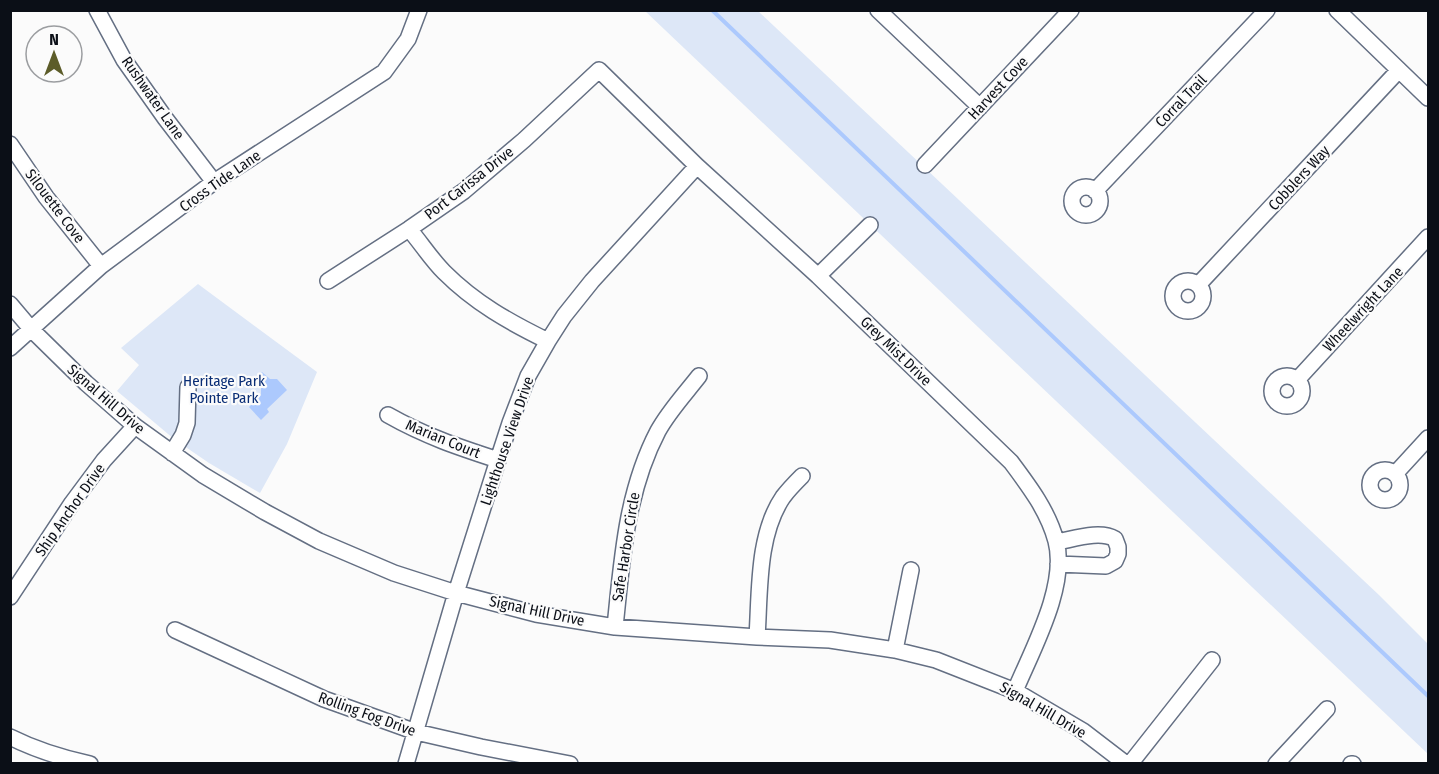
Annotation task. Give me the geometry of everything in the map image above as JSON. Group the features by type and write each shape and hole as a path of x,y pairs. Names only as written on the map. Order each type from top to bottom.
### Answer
{"street":[{"name":"Rushwater Lane","path":"97,10 124,60 214,183"},
{"name":"Cross Tide Lane","path":"10,348 101,266 214,183 384,72 408,39 419,10"},
{"path":"878,10 980,107"},
{"name":"Harvest Cove","path":"925,165 1071,10"},
{"name":"Corral Trail","path":"1095,191 1267,10"},
{"path":"1336,10 1428,98"},
{"name":"Grey Mist Drive","path":"599,70 697,166 818,276 1011,462 1031,488 1046,514 1056,542 1058,564 1054,593 1046,620 1015,691"},
{"name":"Port Carissa Drive","path":"328,281 409,229 464,190 524,140 599,70"},
{"name":"Cobblers Way","path":"1198,285 1399,70"},
{"name":"Silouette Cove","path":"10,144 46,196 101,266"},
{"name":"Lighthouse View Drive","path":"406,764 456,593 510,423 528,376 564,316 592,281 697,166"},
{"path":"818,276 870,225"},
{"path":"409,229 442,270 461,288 511,323 548,341"},
{"name":"Wheelwright Lane","path":"1297,380 1428,237"},
{"name":"Signal Hill Drive","path":"10,304 32,330 86,383 135,426 203,475 319,541 394,573 456,593 536,614 615,627 830,640 895,650 936,660 1015,691 1083,730 1128,764"},
{"name":"Safe Harbor Circle","path":"615,627 628,517 637,482 659,430 678,401 699,376"},
{"path":"172,453 187,423 188,387"},
{"name":"Marian Court","path":"388,415 445,443 498,460"},
{"name":"Ship Anchor Drive","path":"10,597 72,502 104,460 135,426"},
{"path":"1395,474 1428,438"},
{"path":"757,637 761,557 768,528 783,497 802,476"},
{"path":"1056,542 1109,535 1116,539 1118,547 1115,561 1106,566 1058,564"},
{"path":"895,650 910,570"},
{"name":"Rolling Fog Drive","path":"175,630 324,699 416,732 570,764"},
{"path":"1128,764 1212,660"},
{"path":"1276,764 1327,709"},
{"path":"10,737 39,750 90,764"}],"green space":[{"path":"645,11 758,11 1379,595 1428,644 1428,754"},
{"name":"Heritage Park Pointe Park","path":"198,284 317,372 287,444 260,493 174,439 117,391 139,365 121,348"}],"water":[{"path":"262,372 270,379 277,379 287,390 267,409 269,412 261,420 249,407 261,395 261,386 254,379"}],"waterway":[{"path":"712,10 1428,696"}]}
